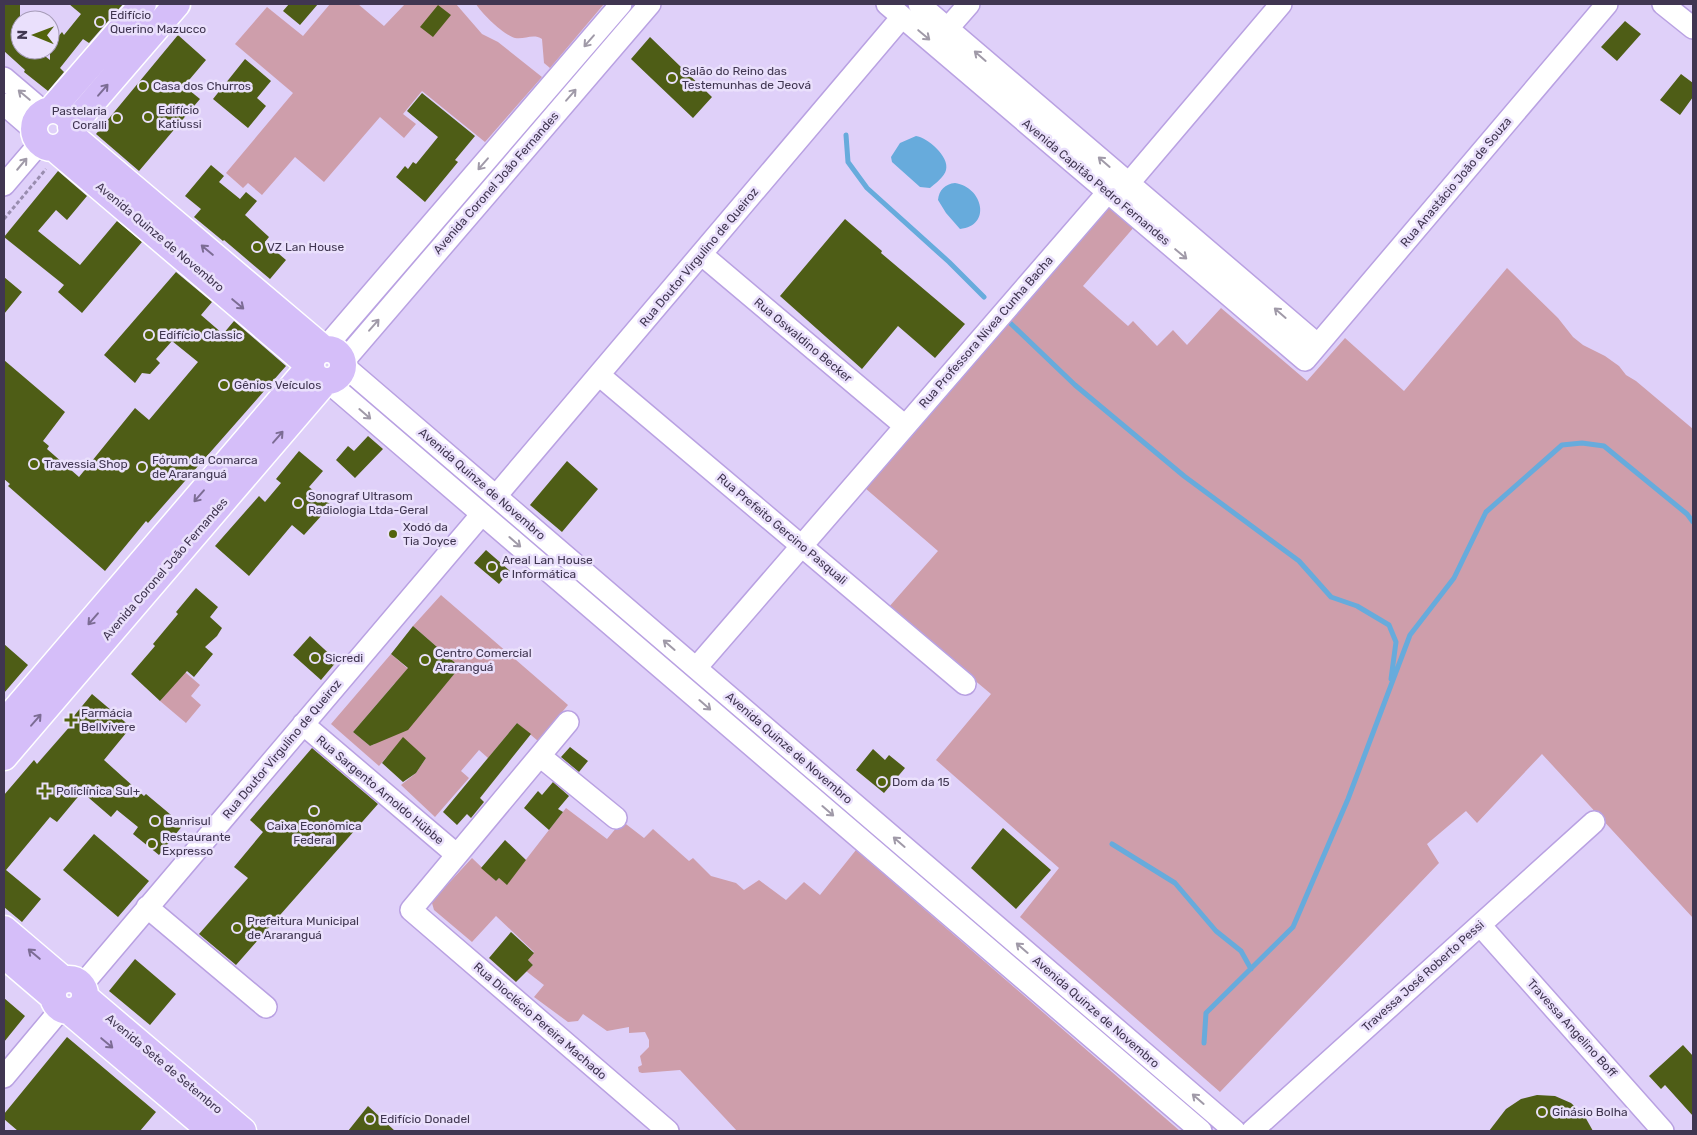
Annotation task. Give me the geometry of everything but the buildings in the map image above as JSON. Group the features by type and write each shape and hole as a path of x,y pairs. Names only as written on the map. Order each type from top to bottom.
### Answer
{"main road":[{"path":"52,134 144,4"},
{"path":"52,134 177,4"},
{"name":"Avenida Quinze de Novembro","path":"52,134 329,367"},
{"name":"Avenida Coronel João Fernandes","path":"4,723 329,367"},
{"name":"Avenida Coronel João Fernandes","path":"4,756 329,367"},
{"name":"Avenida Sete de Setembro","path":"4,929 69,997 211,1131"},
{"name":"Avenida Sete de Setembro","path":"4,955 69,997 244,1131"}],"street":[{"name":"Avenida Coronel João Fernandes","path":"329,367 621,4"},
{"name":"Avenida Coronel João Fernandes","path":"329,367 650,4"},
{"name":"Avenida Capitão Pedro Fernandes","path":"919,4 1129,183 1311,352"},
{"path":"948,28 969,4"},
{"name":"Rua Professora Nívea Cunha Bacha","path":"696,668 1108,192 1129,183 1281,4"},
{"name":"Rua Anastácio João de Souza","path":"1311,352 1608,4"},
{"path":"1663,4 1693,28"},
{"name":"Avenida Capitão Pedro Fernandes","path":"894,10 1108,192 1311,352"},
{"name":"Rua Doutor Virgulino de Queiroz","path":"496,496 702,254 894,10"},
{"name":"Avenida Quinze de Novembro","path":"4,78 52,134"},
{"name":"Avenida Quinze de Novembro","path":"4,104 52,134"},
{"path":"4,185 52,134"},
{"name":"Rua Oswaldino Becker","path":"702,254 905,426"},
{"name":"Avenida Quinze de Novembro","path":"329,367 496,496 1235,1131"},
{"name":"Avenida Quinze de Novembro","path":"329,367 482,514 1201,1131"},
{"name":"Rua Prefeito Gercino Pasquali","path":"598,375 965,684"},
{"path":"482,514 478,508 480,498 490,493 496,496"},
{"name":"Rua Doutor Virgulino de Queiroz","path":"4,1077 69,997 482,514"},
{"path":"457,856 568,722"},
{"name":"Rua Sargento Arnoldo Hübbe","path":"303,724 457,856"},
{"path":"540,756 616,818"},
{"name":"Travessa José Roberto Pessi","path":"1252,1131 1594,822"},
{"name":"Rua Dioclécio Pereira Machado","path":"457,856 411,910 668,1131"},
{"path":"147,908 266,1007"},
{"name":"Travessa Angelino Boff","path":"1480,925 1663,1131"}],"path":[{"path":"4,219 52,134"}],"shaded area":[{"path":"330,4 358,4 384,26 405,4 456,4 482,34 498,42 542,77 485,142 422,91 403,114 416,124 404,138 380,117 324,182 295,157 262,195 248,183 243,188 226,173 293,93 235,44 267,7 303,36"},
{"path":"476,4 604,4 550,68 544,63 542,39 539,37 515,38 510,36 493,23"},
{"path":"1109,204 1135,226 1083,286 1128,326 1133,321 1157,346 1173,330 1187,345 1221,308 1307,381 1345,338 1404,391 1507,268 1558,318 1573,337 1619,366 1626,375 1636,381 1693,429 1693,918 1542,754 1477,823 1466,811 1427,844 1439,863 1220,1092 1020,917 1059,868 936,760 991,694 888,608 938,551 865,488"},
{"path":"441,595 568,705 538,741 517,723 488,758 479,750 461,771 469,778 435,817 401,785 416,773 426,758 403,738 379,766 331,724 391,654 437,694 460,667 413,626","holes":["395,683 375,744 370,746 353,732"]},
{"path":"185,672 200,685 191,696 201,705 186,723 160,701"},
{"path":"566,808 607,839 622,821 644,838 653,829 689,861 693,858 711,876 736,883 744,890 759,880 786,900 804,882 820,895 856,850 1180,1131 737,1131 680,1070 639,1072 638,1067 642,1065 640,1056 649,1047 649,1040 645,1032 629,1033 629,1027 607,1031 583,1014 578,1021 568,1022 534,997 544,985 526,971 533,965 528,960 534,952 496,916 472,942 434,910 432,903 435,898 472,858 496,881 499,878 507,884"}],"water":[{"path":"916,136 921,137 937,148 945,159 946,170 944,175 930,188 920,187 892,162 891,157 900,143"},
{"path":"955,183 965,186 972,191 980,206 980,214 977,221 970,226 960,229 938,200 943,188"}],"waterway":[{"path":"846,135 848,162 867,188 949,262 984,297"},
{"path":"1006,319 1075,385 1184,476 1299,561 1331,597 1357,606 1389,625 1396,642 1391,679"},
{"path":"1204,1043 1206,1013 1293,927 1348,799 1410,635 1454,578 1486,512 1562,445 1582,443 1604,446 1687,514 1693,522"},
{"path":"1112,844 1175,883 1216,931 1241,951 1251,969"}],"place":[{"name":"Edifício Querino Mazucco","path":"100,22"},
{"name":"Salão do Reino das Testemunhas de Jeová","path":"672,78"},
{"name":"Casa dos Churros","path":"143,86"},
{"name":"Edifício Katiussi","path":"148,117"},
{"name":"Pastelaria Coralli","path":"117,118"},
{"name":"VZ Lan House","path":"257,247"},
{"name":"Edifício Classic","path":"149,335"},
{"name":"Gênios Veículos","path":"224,385"},
{"name":"Travessia Shop","path":"34,464"},
{"name":"Fórum da Comarca de Araranguá","path":"142,467"},
{"name":"Sonograf Ultrasom Radiologia Ltda-Geral","path":"298,503"},
{"name":"Xodó da Tia Joyce","path":"393,534"},
{"name":"Areal Lan House e Informática","path":"492,567"},
{"name":"Sicredi","path":"315,658"},
{"name":"Centro Comercial Araranguá","path":"425,660"},
{"name":"Farmácia Bellvivere","path":"71,720"},
{"name":"Dom da 15","path":"882,782"},
{"name":"Policlínica Sul+","path":"45,791"},
{"name":"Caixa Econômica Federal","path":"314,811"},
{"name":"Banrisul","path":"155,821"},
{"name":"Restaurante Expresso","path":"152,844"},
{"name":"Prefeitura Municipal de Araranguá","path":"237,928"},
{"name":"Ginásio Bolha","path":"1542,1112"},
{"name":"Edifício Donadel","path":"370,1119"}]}
